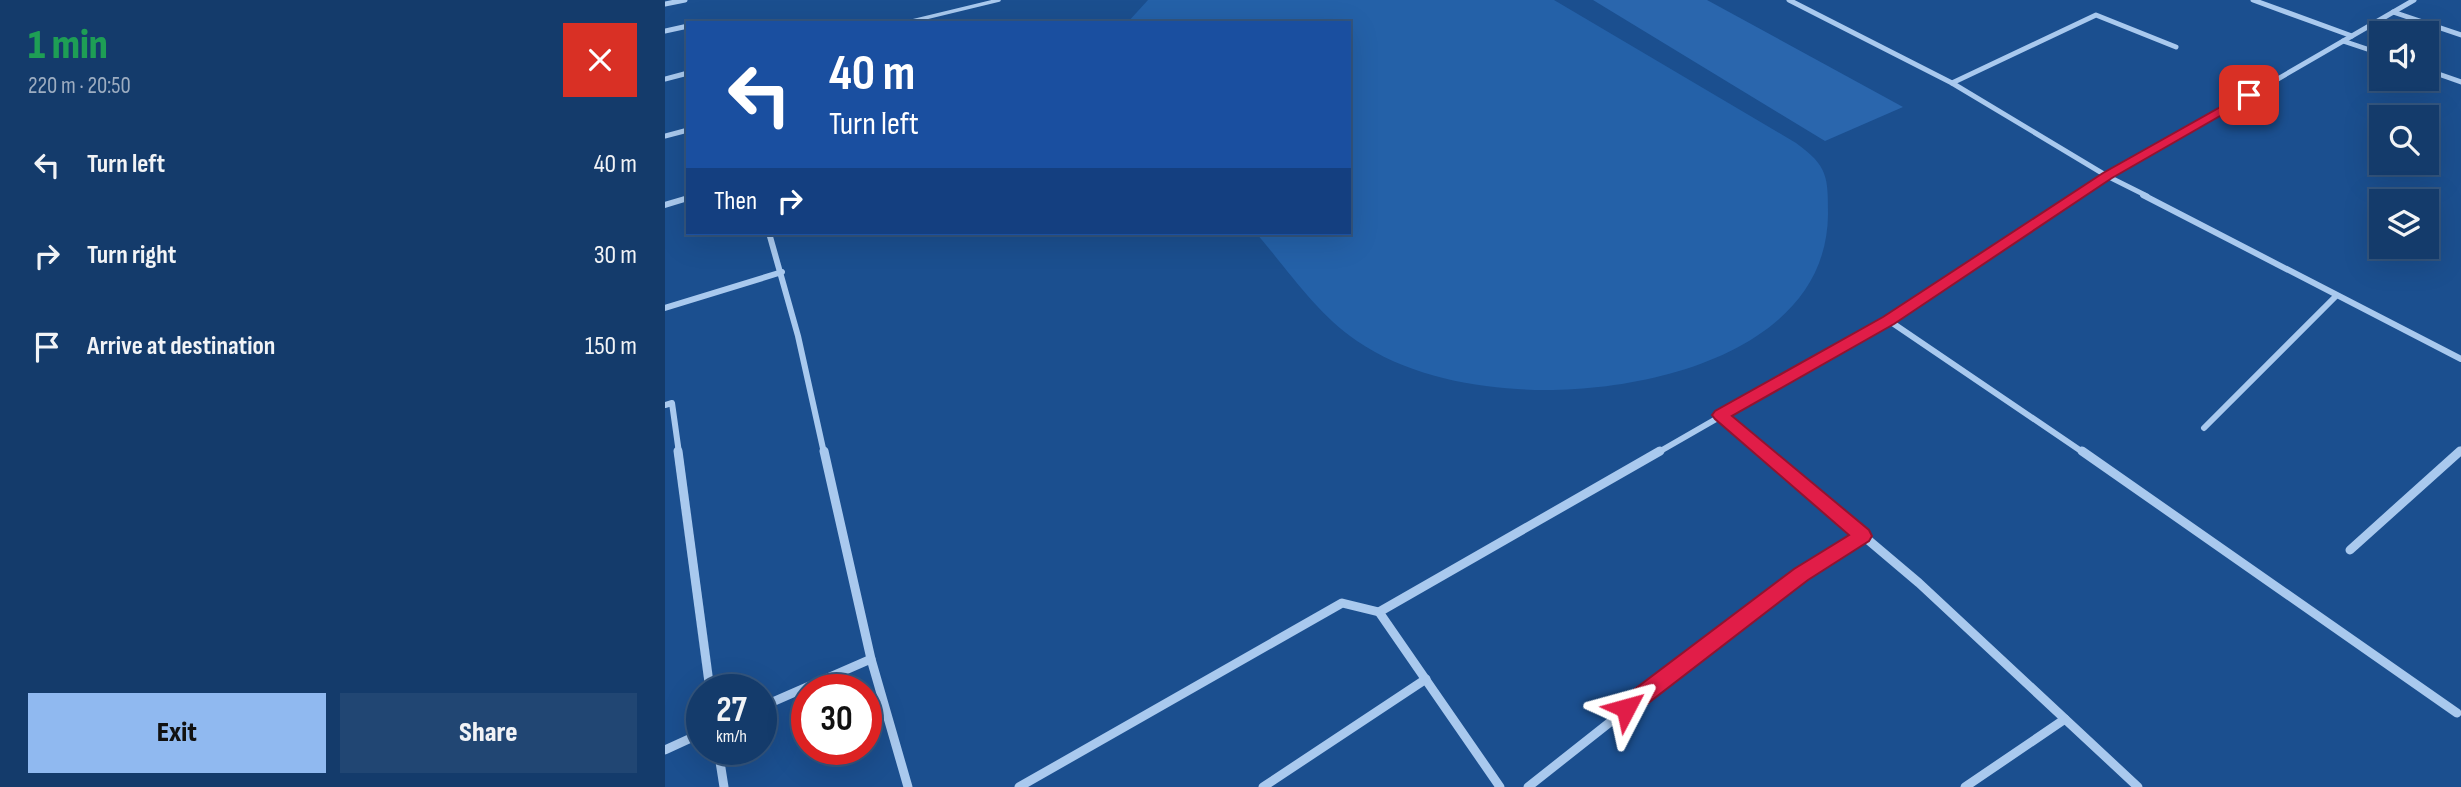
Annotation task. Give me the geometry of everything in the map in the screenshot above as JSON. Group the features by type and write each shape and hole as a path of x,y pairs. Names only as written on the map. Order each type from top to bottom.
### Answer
{"street":[{"path":"665,5 685,0"},
{"path":"1789,0 1952,83 2108,176 2461,359"},
{"path":"2253,0 2352,36"},
{"path":"1379,612 1888,320 2108,176 2414,0"},
{"path":"2393,12 2461,35"},
{"path":"1952,83 2096,15 2176,47"},
{"path":"665,31 686,26"},
{"path":"2343,41 2369,50"},
{"path":"665,79 686,74"},
{"path":"2439,74 2461,82"},
{"path":"665,136 686,131"},
{"path":"665,205 686,199"},
{"path":"770,235 782,272 871,660 908,787"},
{"path":"665,308 782,272"},
{"path":"2204,428 2336,296"},
{"path":"1888,320 2036,419 2457,713"},
{"path":"665,405 672,403 708,674"},
{"path":"1720,415 1919,583 2138,787"},
{"path":"2350,550 2461,450"},
{"path":"1528,787 1686,660 1801,575 1863,536"},
{"path":"1019,787 1342,603 1379,612 1500,787"},
{"path":"777,700 871,660"},
{"path":"1263,787 1426,680"},
{"path":"1965,787 2065,719"},
{"path":"665,750 686,740"},
{"path":"721,765 724,787"}],"lane":[{"path":"912,21 999,0"}],"shaded area":[{"path":"1148,0 1554,0 1807,151 1820,166 1826,181 1828,214 1819,263 1795,303 1759,335 1714,358 1664,375 1613,385 1562,390 1517,389 1455,381 1413,369 1375,352 1328,318 1258,235 1351,235 1351,21 1129,21"}],"building":[{"path":"1593,0 1707,0 1903,107 1825,141"}],"route":[{"path":"1626,708 1801,575 1863,536 1720,415 1888,320 2108,176 2249,95"}]}
